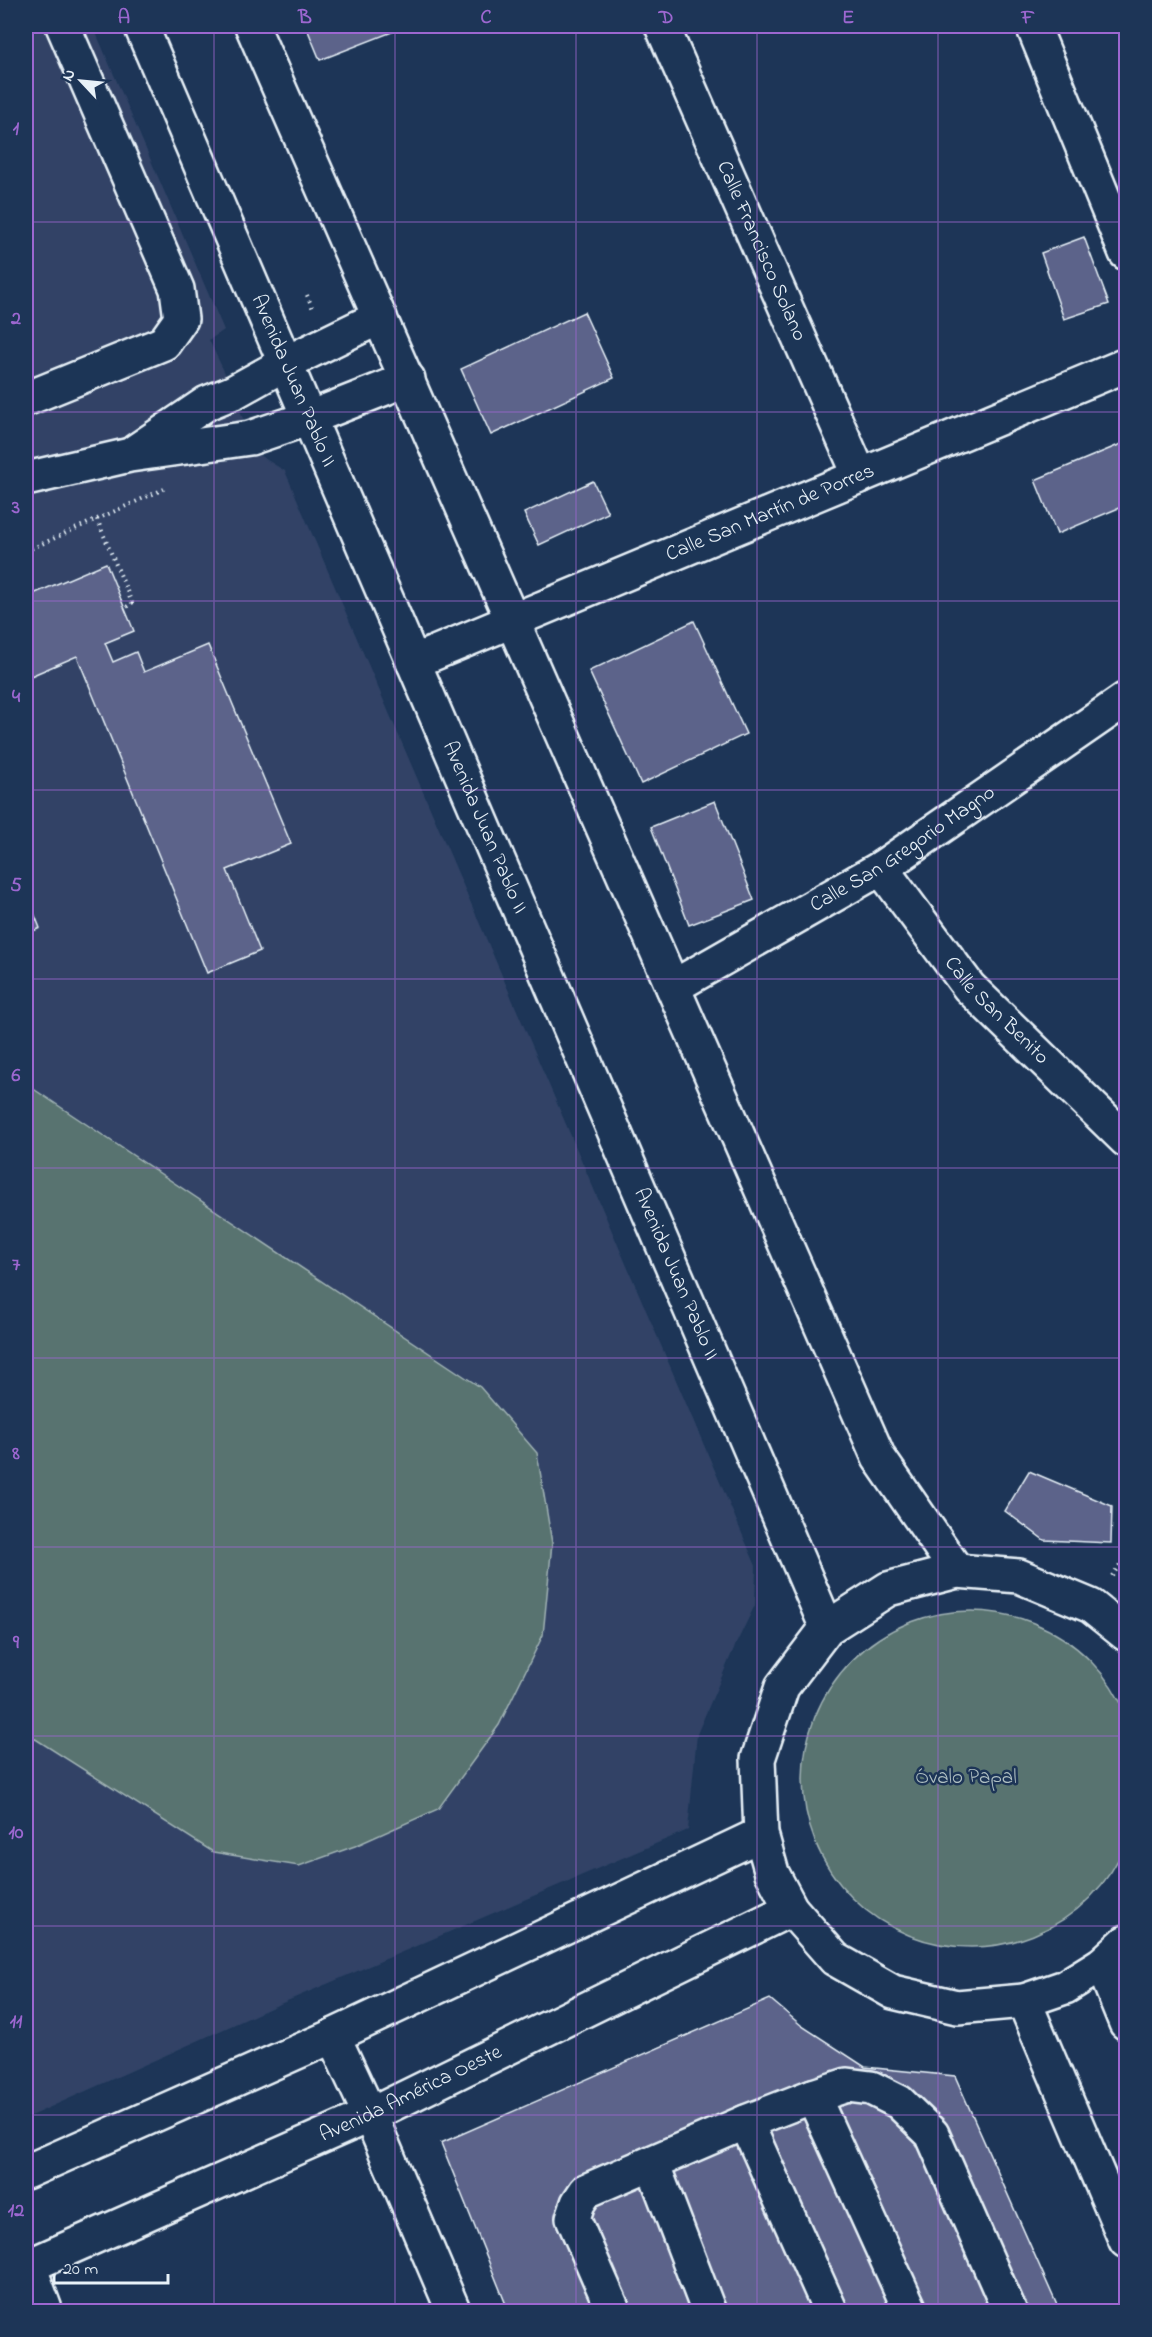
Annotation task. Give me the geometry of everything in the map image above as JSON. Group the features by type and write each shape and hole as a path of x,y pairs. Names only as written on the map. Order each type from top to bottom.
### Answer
{"main road":[{"path":"26,399 164,343 181,319 177,289 63,26"},
{"name":"Avenida Juan Pablo II","path":"141,26 827,1628"},
{"path":"252,26 879,1458 957,1571"},
{"name":"Calle Francisco Solano","path":"662,26 860,476"},
{"path":"1033,26 1126,253"},
{"path":"130,455 207,403 234,392 286,363 380,317"},
{"name":"Calle San Martín de Porres","path":"413,662 1126,365"},
{"path":"26,479 130,455 250,438 309,418 408,379"},
{"name":"Calle San Gregorio Magno","path":"674,987 881,868 1126,699"},
{"name":"Calle San Benito","path":"881,868 969,987 1126,1140"},
{"path":"1126,1634 1091,1606 1019,1576 957,1571 888,1589 827,1628 782,1687 758,1759 761,1834 772,1873 791,1909 835,1959 893,1992 957,2007 1024,2001 1065,1987 1102,1964 1126,1942"},
{"path":"26,2172 333,2036 761,1834"},
{"name":"Avenida América Oeste","path":"28,2266 370,2115 791,1909"},
{"path":"1102,1964 1126,2023"},
{"path":"1024,2001 1126,2241"},
{"path":"333,2036 370,2115 454,2312"},
{"path":"614,2312 573,2218 578,2203 586,2191 746,2122 848,2085 871,2088 899,2102 932,2134 1010,2312"},
{"path":"813,2096 910,2312"},
{"path":"746,2122 831,2312"},
{"path":"652,2163 709,2312"},
{"path":"28,2266 46,2312"}],"path":[{"path":"97,519 132,603 125,608"}],"shaded area":[{"path":"26,26 93,26 224,330 209,340 234,392 254,452 285,471 756,1566 755,1605 697,1734 688,1830 273,2007 26,2118"}],"green space":[{"path":"26,1084 480,1387 537,1453 552,1543 543,1635 499,1725 438,1809 355,1846 299,1866 213,1852 26,1733"},
{"name":"Óvalo Papal","path":"954,1611 988,1611 1020,1618 1050,1630 1078,1649 1101,1672 1111,1685 1127,1715 1139,1762 1136,1812 1120,1858 1101,1886 1078,1909 1050,1928 1020,1940 988,1947 954,1947 922,1940 892,1928 864,1909 841,1886 822,1858 810,1828 803,1796 803,1762 810,1730 822,1700 841,1672 864,1649 892,1630 922,1618"}],"building":[{"path":"306,26 398,26 400,29 320,60"},
{"path":"1084,237 1109,304 1064,319 1041,253"},
{"path":"584,312 614,378 491,435 461,369"},
{"path":"1126,442 1126,505 1057,534 1035,480"},
{"path":"593,481 608,513 539,545 524,513"},
{"path":"106,563 134,631 105,643 113,662 136,652 144,672 208,645 291,844 227,870 260,951 207,973 77,656 26,678 26,597"},
{"path":"694,621 746,734 641,784 589,671"},
{"path":"715,801 754,900 689,925 651,827"},
{"path":"26,893 40,928 26,934"},
{"path":"1029,1471 1112,1506 1111,1543 1044,1540 1005,1511"},
{"path":"770,1999 802,2026 865,2067 955,2076 1060,2312 509,2312 441,2143"}]}
